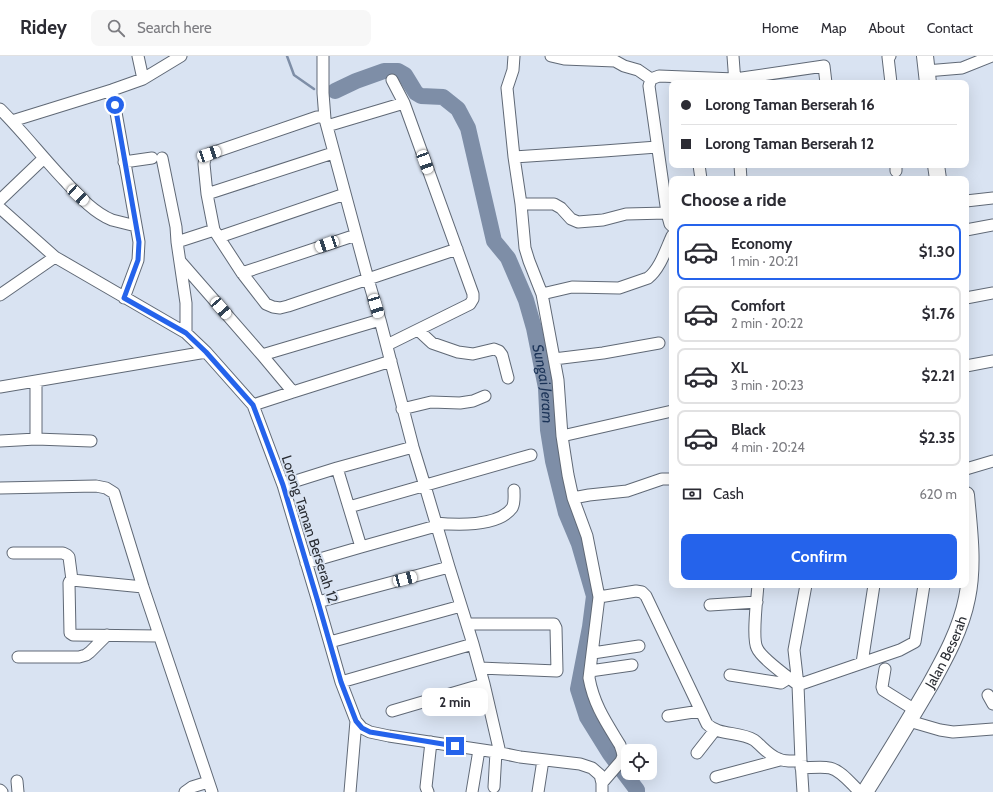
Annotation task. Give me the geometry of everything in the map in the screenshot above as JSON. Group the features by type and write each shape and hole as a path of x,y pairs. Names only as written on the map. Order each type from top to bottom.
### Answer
{"highway":[{"name":"Jalan Beserah","path":"969,535 969,581"},
{"name":"Jalan Beserah","path":"865,792 912,716 943,661 960,622 967,599 968,588"}],"street":[{"path":"138,56 143,79"},
{"path":"12,121 143,79 181,56"},
{"path":"323,56 323,90 326,122 344,194 387,345 413,448 484,684 498,752 494,787"},
{"path":"514,56 513,70 507,88 525,248 542,294 558,380 562,436 568,475 573,498 587,536 599,597 589,678 598,708 621,748"},
{"path":"551,56 564,59 615,61 624,66 638,70 651,79"},
{"path":"733,56 735,80"},
{"path":"890,56 888,57 890,80"},
{"path":"926,70 962,68 992,56"},
{"path":"741,80 824,66 826,80"},
{"path":"651,79 659,76 690,80"},
{"path":"651,79 649,86 669,220"},
{"path":"387,345 470,304 473,299 473,294 404,103 392,80"},
{"path":"112,90 139,242 138,260 124,298"},
{"path":"326,122 404,103"},
{"path":"0,109 78,195 92,208 112,219 136,226"},
{"path":"326,122 321,117 317,118 209,154 205,158 204,164 207,194 216,234 242,273 266,304 280,308 288,306 457,249"},
{"path":"514,157 657,147"},
{"path":"207,194 334,153"},
{"path":"0,200 44,158"},
{"path":"124,162 157,158 176,227 179,260 186,303 186,333"},
{"path":"177,242 216,234 344,194"},
{"path":"969,201 993,198"},
{"path":"521,204 554,204 561,208 571,219 578,222 603,220 626,214 667,213"},
{"name":"Lorong Taman Berserah 12","path":"0,208 55,257 186,333 206,352 253,405 283,485 341,682 356,721"},
{"path":"969,229 993,225"},
{"path":"242,273 356,235"},
{"path":"542,294 572,287 619,288 648,278 658,268 669,243"},
{"path":"0,295 55,257"},
{"path":"179,260 293,392"},
{"path":"969,297 993,293"},
{"path":"262,355 380,320"},
{"path":"418,330 432,343 458,352 473,354 494,349 499,351 502,355 508,378"},
{"path":"554,360 659,343"},
{"path":"0,387 206,352"},
{"path":"253,405 391,361"},
{"path":"969,365 993,361"},
{"path":"36,381 36,439"},
{"path":"402,408 431,402 473,401 484,396"},
{"path":"562,436 669,412"},
{"path":"0,441 36,439 91,441"},
{"path":"283,485 337,468 413,448"},
{"path":"349,507 530,455"},
{"path":"969,468 993,461"},
{"path":"337,468 361,547"},
{"path":"573,498 627,491 662,479 669,479"},
{"path":"0,488 96,486 106,488 114,493 143,587 210,787 192,787 185,792"},
{"path":"306,563 436,525 481,523 502,516 512,508 514,504 514,490"},
{"path":"13,553 62,553 69,557 72,580 69,583 71,634 159,636"},
{"path":"318,602 449,567"},
{"path":"72,580 143,587"},
{"path":"758,588 755,637 756,646 760,654 798,685"},
{"path":"803,792 798,685 794,650 805,588"},
{"path":"862,663 874,588"},
{"path":"798,685 900,650 915,642 924,588"},
{"path":"599,597 636,591 642,592 646,596 700,711 707,724 715,730 749,738 780,760 824,767 837,771 860,792"},
{"path":"710,605 757,602"},
{"path":"330,642 461,606"},
{"path":"467,624 554,624 556,628 557,671 480,668"},
{"path":"18,657 86,655 108,635"},
{"path":"341,682 473,644"},
{"path":"593,653 639,646"},
{"path":"590,671 632,665"},
{"path":"885,669 882,687 883,690 912,716 940,730 953,732 993,729"},
{"path":"730,675 781,683 789,678"},
{"path":"392,711 484,684"},
{"path":"668,716 700,711"},
{"path":"356,721 362,728 370,732 498,752 520,757 580,764 592,768 600,775 602,788"},
{"path":"350,792 356,721"},
{"path":"697,753 715,730"},
{"path":"428,792 426,787 431,742"},
{"path":"472,792 479,750"},
{"path":"538,792 543,760"},
{"path":"716,778 780,760"},
{"path":"602,788 621,762"}],"waterway":[{"name":"Sungai Jeram","path":"287,56 294,75 314,89"},
{"name":"Sungai Jeram","path":"335,91 356,81 384,71 398,71 405,75 416,93 421,96 443,97 458,109 468,128 494,241 508,258 526,300 534,328 546,388 548,430 553,461 566,513 579,544 594,596 590,627 578,689 587,717 610,754 637,792"}],"route":[{"path":"115,105 139,242 138,260 124,298 186,333 206,352 253,405 283,485 341,682 356,721 362,728 370,732 455,746"}]}
